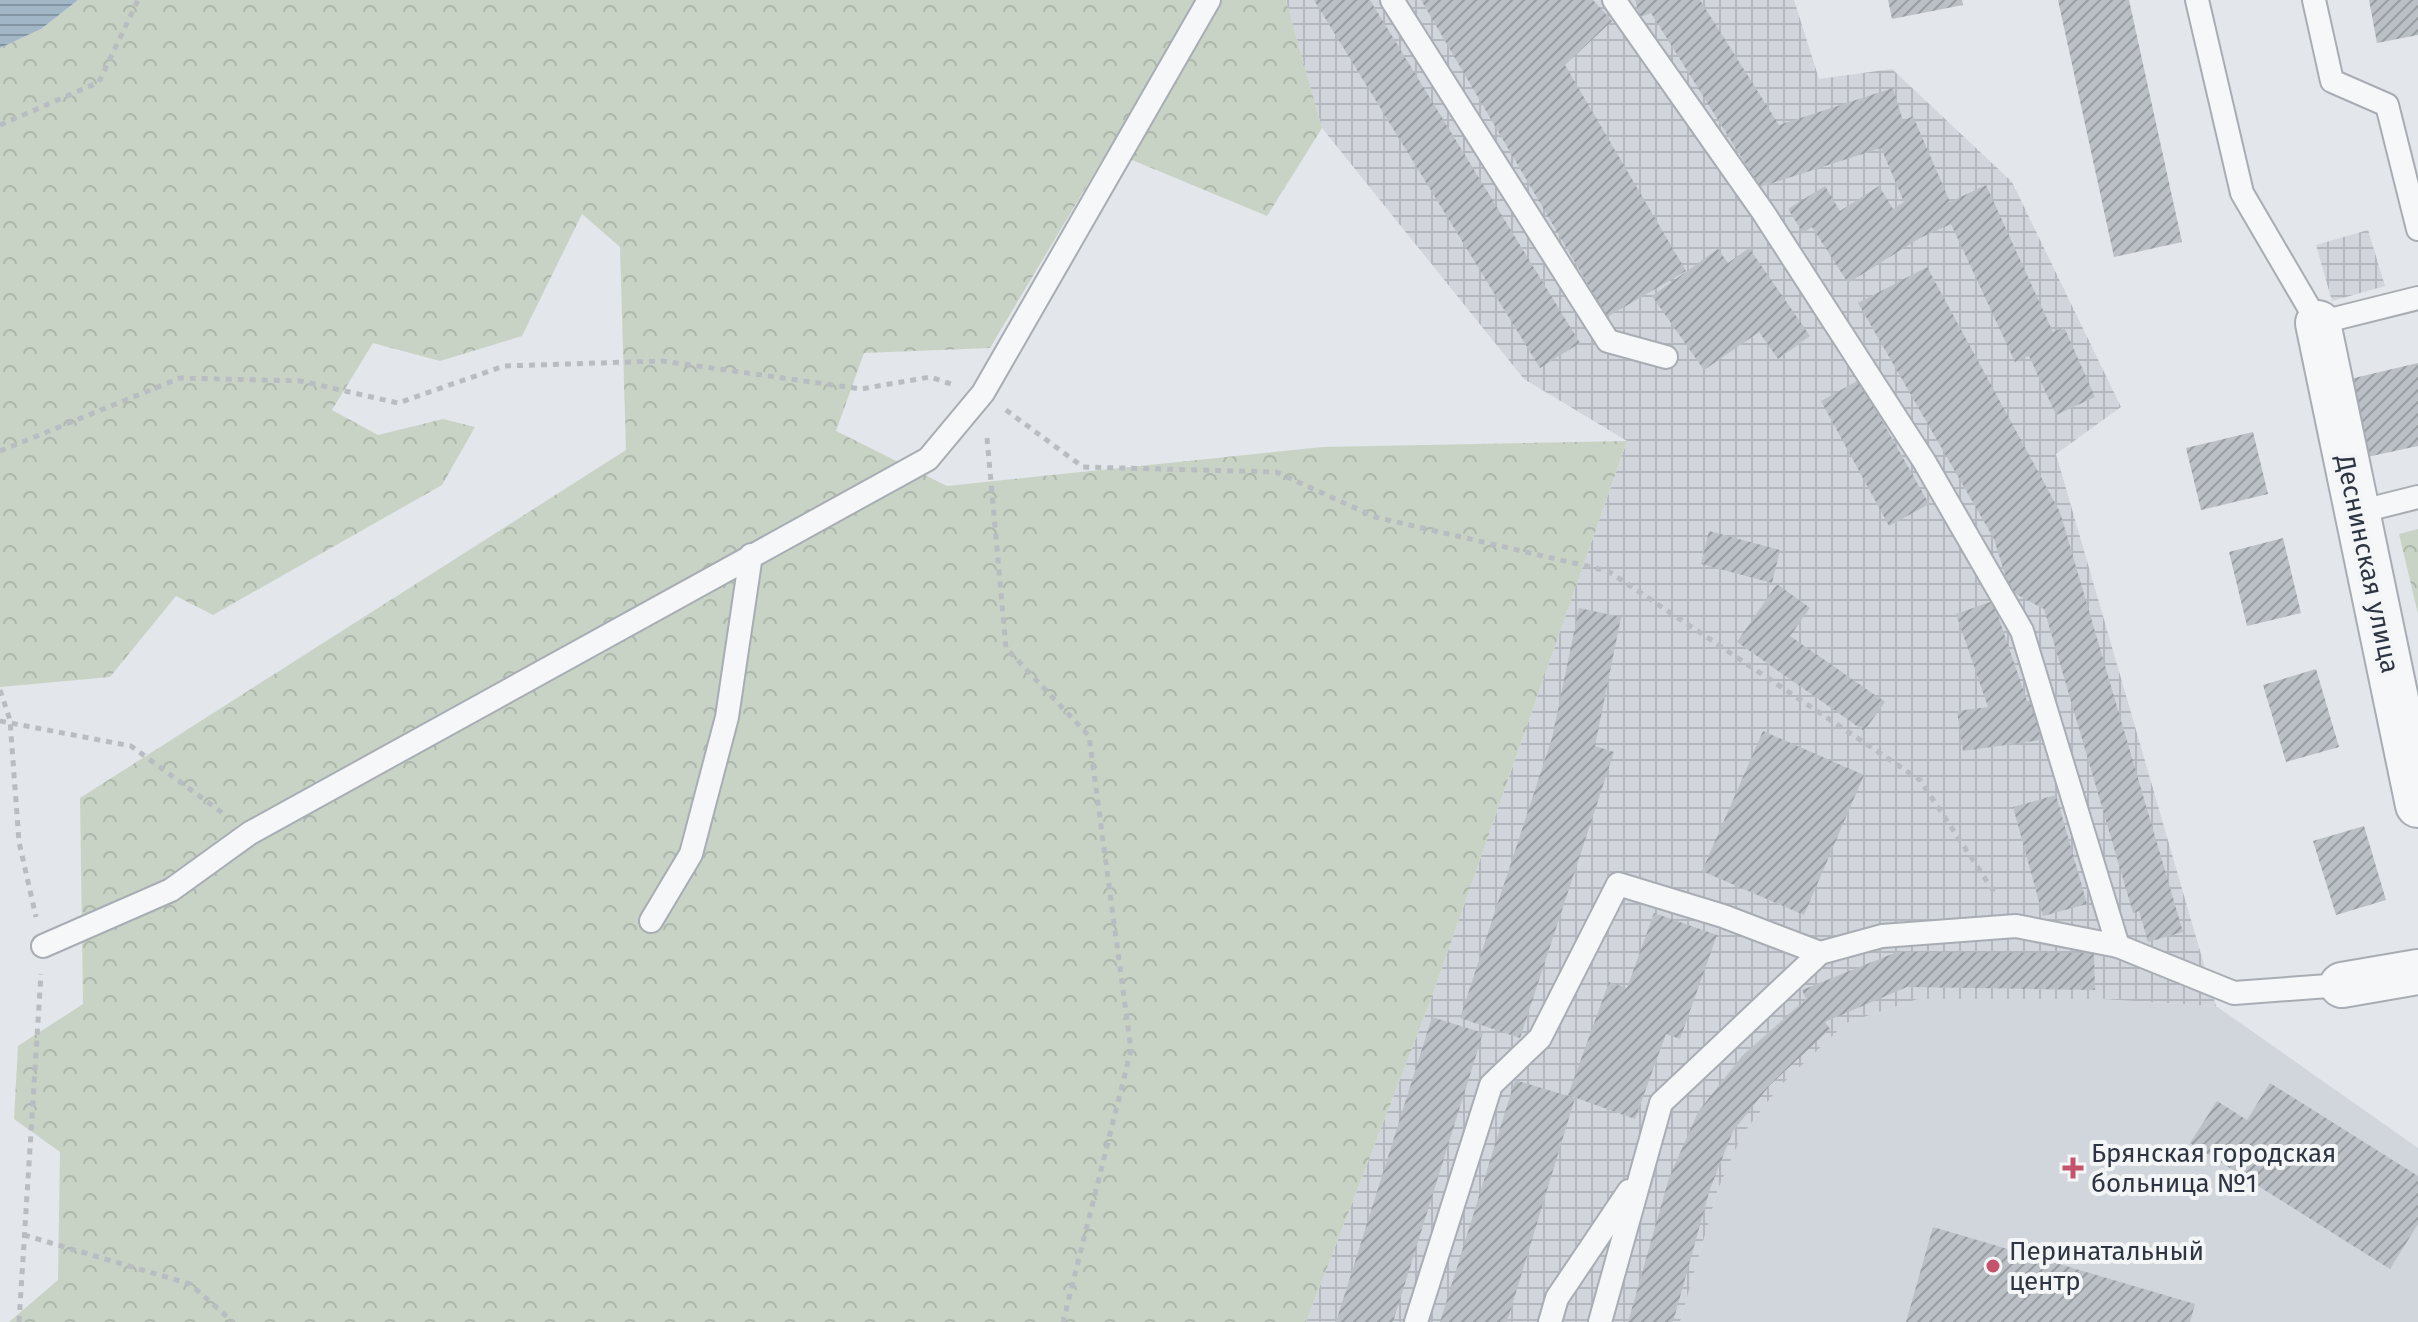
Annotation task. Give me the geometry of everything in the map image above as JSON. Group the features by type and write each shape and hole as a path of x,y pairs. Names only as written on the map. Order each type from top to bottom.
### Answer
{"street":[{"name":"Деснинская улица","path":"2318,323 2417,795"},
{"path":"2342,985 2418,972"}],"lane":[{"path":"43,946 171,890 250,833 928,459 983,393 1209,0"},
{"path":"1392,0 1608,341 1666,357"},
{"path":"1614,0 1772,225 1924,461 2022,631 2118,946"},
{"path":"2197,0 2242,193 2318,323 2418,298"},
{"path":"2314,0 2332,81 2387,105 2418,229"},
{"path":"2358,512 2418,497"},
{"path":"651,921 691,854 727,717 751,555"},
{"path":"1416,1322 1491,1085 1540,1038 1618,884 1723,916 1820,953"},
{"path":"1600,1322 1661,1103 1820,953 1882,936 2016,926 2118,946 2234,993 2342,985"},
{"path":"1550,1322 1557,1298 1641,1173"}],"path":[{"path":"0,125 99,82 138,0"},
{"path":"0,451 180,378 301,381 398,403 504,366 662,361 861,389 930,377 983,393 1083,467 1276,472 1375,517 1608,571 1920,780 2016,926"},
{"path":"983,393 1006,648 1089,736 1131,1050 1063,1322"},
{"path":"0,690 10,720 19,842 43,946 19,1322"},
{"path":"0,721 10,720 131,746 250,833"},
{"path":"24,1235 190,1284 233,1322"}],"shaded area":[{"path":"1286,0 1794,0 1819,79 1892,69 2012,182 2121,407 2056,454 2216,1006 2100,999 1918,999 1846,1023 1780,1086 1742,1135 1718,1189 1680,1322 1306,1322 1430,1002 1627,441 1524,379 1322,128"},
{"path":"2368,230 2385,286 2332,301 2316,245"},
{"name":"Брянская городская больница №1","path":"1918,999 2100,999 2216,1006 2418,1148 2418,1322 1680,1322 1718,1189 1742,1135 1780,1086 1846,1023"}],"green space":[{"path":"78,0 1286,0 1322,128 1267,216 1108,150 990,348 864,353 836,431 947,486 1322,447 1627,441 1430,1002 1306,1322 9,1322 58,1280 60,1152 14,1119 18,1046 83,1004 80,798 626,450 620,247 582,214 522,336 440,361 373,343 332,410 378,435 443,419 475,427 442,485 213,615 176,596 110,677 0,687 0,48 41,29"},
{"path":"2418,529 2418,614 2399,534"}],"water":[{"path":"0,0 78,0 41,29 0,48"}],"building":[{"path":"1314,0 1370,0 1580,343 1540,368"},
{"path":"1421,0 1593,0 1612,21 1565,65 1686,271 1607,317"},
{"path":"1635,0 1700,0 1779,125 1893,88 1903,121 1913,116 1950,202 1986,185 2053,332 2064,327 2095,397 2056,415 2029,356 2015,362 1951,224 1920,238 1848,283 1812,227 1803,233 1788,209 1825,186 1840,211 1879,186 1893,209 1904,202 1881,148 1760,187 1651,13 1640,17"},
{"path":"1888,0 1962,0 1963,5 1892,19"},
{"path":"2058,0 2129,0 2182,242 2114,257"},
{"path":"2369,0 2418,0 2418,35 2377,43"},
{"path":"1749,248 1810,336 1778,359 1759,332 1704,370 1652,296 1718,249 1728,263"},
{"path":"1927,267 2060,512 2183,932 2148,942 2139,911 2133,913 2044,609 2010,591 1994,539 1858,303"},
{"path":"2418,363 2418,446 2367,457 2350,379"},
{"path":"1859,380 1929,504 1889,526 1821,401"},
{"path":"2253,432 2268,494 2201,510 2186,448"},
{"path":"1709,531 1780,550 1772,583 1701,564"},
{"path":"2283,538 2301,613 2247,626 2229,552"},
{"path":"1777,584 1810,608 1790,636 1885,702 1864,731 1737,642"},
{"path":"1993,601 2027,701 2035,700 2041,740 1963,751 1957,711 1988,707 1956,614"},
{"path":"1579,608 1621,617 1595,746 1614,752 1520,1038 1460,1018 1552,738"},
{"path":"2316,669 2339,747 2286,762 2263,685"},
{"path":"1763,731 1864,775 1804,915 1702,871"},
{"path":"2056,795 2087,904 2043,916 2013,807"},
{"path":"2364,826 2386,900 2336,915 2313,841"},
{"path":"1654,913 1717,935 1680,1039 1666,1034 1635,1119 1568,1095 1609,982 1627,988"},
{"path":"1897,952 2094,953 2095,990 1907,987 1825,1022 1830,1029 1770,1085 1733,1131 1710,1189 1673,1322 1628,1322 1669,1178 1698,1112 1742,1056 1806,999 1802,990"},
{"path":"1432,1017 1483,1033 1393,1322 1336,1322"},
{"path":"1515,1080 1575,1098 1507,1322 1440,1322"},
{"path":"2270,1083 2418,1176 2418,1224 2390,1269 2190,1143 2217,1101 2247,1120"},
{"name":"Перинатальный центр","path":"1933,1227 2195,1304 2190,1322 1906,1322"}],"place":[{"name":"Брянская городская больница №1","path":"2073,1168"},
{"name":"Перинатальный центр","path":"1993,1266"}]}
